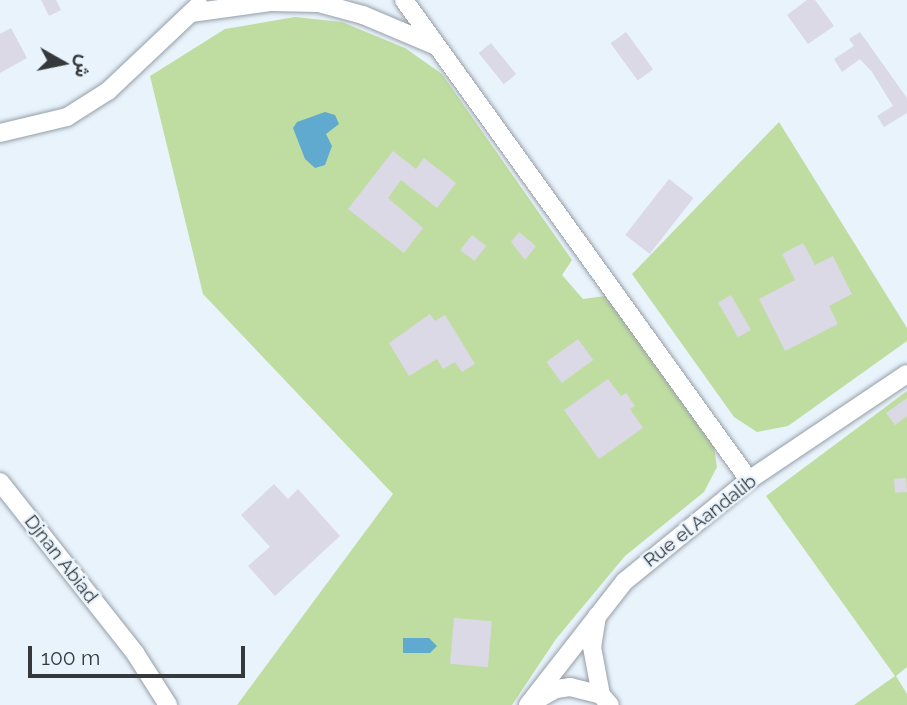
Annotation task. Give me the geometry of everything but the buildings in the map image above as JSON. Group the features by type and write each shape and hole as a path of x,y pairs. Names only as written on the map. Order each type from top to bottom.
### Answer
{"street":[{"path":"404,0 750,480"},
{"path":"0,133 67,117 108,91 197,7 270,2 319,3 363,15 434,45"},
{"name":"Rue el Aandalib","path":"528,705 599,609 625,581 750,480 907,374"},
{"name":"Djnan Abiad","path":"0,482 135,653 169,705"},
{"path":"599,609 592,647 605,700"},
{"path":"528,705 556,689 570,687 605,700"}],"green space":[{"path":"295,17 342,22 405,48 442,74 572,260 562,275 583,299 605,296 713,440 717,467 704,492 625,556 556,639 512,705 237,705 393,494 203,294 150,76 225,29"},
{"path":"779,122 907,328 907,341 788,426 757,432 734,417 632,274"},
{"path":"907,391 907,667 896,676 907,694 907,705 854,705 895,676 766,496"}],"water":[{"path":"325,112 335,115 339,124 326,134 332,146 325,165 315,168 305,159 293,128 297,122"},
{"path":"403,638 429,638 437,646 430,653 403,653"}]}
